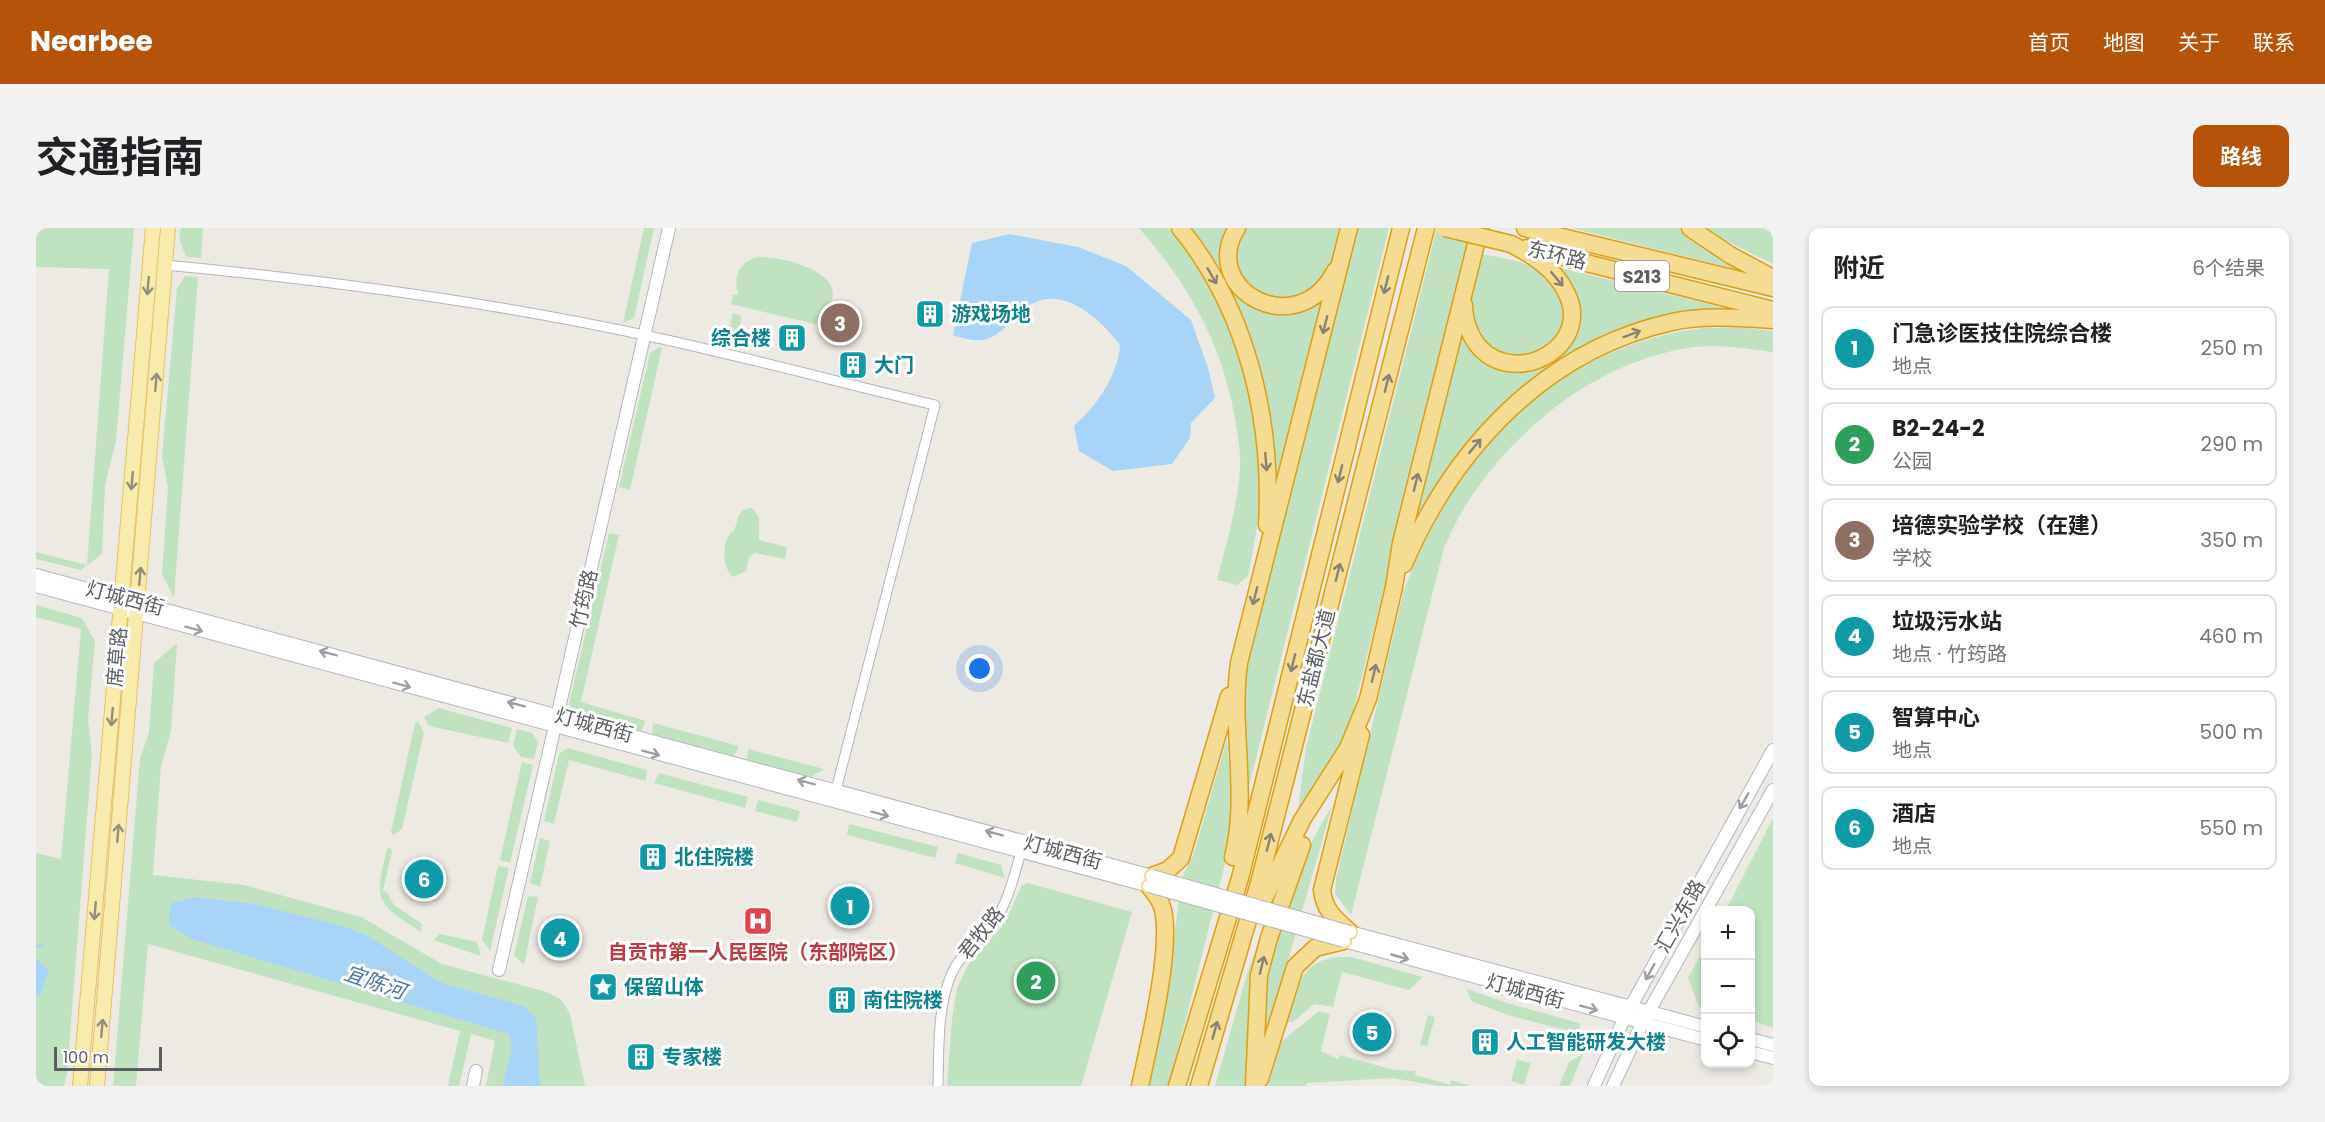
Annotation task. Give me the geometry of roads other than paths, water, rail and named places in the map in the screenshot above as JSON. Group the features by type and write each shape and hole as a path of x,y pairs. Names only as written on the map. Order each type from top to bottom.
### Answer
{"highway":[{"path":"1180,228 1196,247 1224,296 1243,338 1254,380 1263,424 1268,482 1265,555"},
{"path":"1237,228 1230,247 1229,264 1234,278 1244,292 1272,307 1287,307 1304,303 1331,279 1342,256"},
{"path":"1140,1086 1164,952 1164,911 1151,881 1181,858 1186,844 1239,663 1349,228"},
{"name":"东盐都大道","path":"1177,1086 1240,878 1401,228"},
{"name":"东盐都大道","path":"1199,1086 1262,872 1426,228"},
{"name":"东环路","path":"1445,228 1773,310"},
{"path":"1258,1086 1295,967 1315,948 1347,937 1323,903 1322,890 1359,746 1394,587 1401,543 1480,228"},
{"name":"东环路","path":"1525,228 1773,288"},
{"path":"1690,228 1730,255 1773,278"},
{"path":"1465,289 1467,326 1475,342 1485,354 1497,362 1529,364 1557,350 1570,326 1571,314 1567,293 1541,262 1511,244"},
{"path":"1635,274 1639,255"},
{"path":"1394,587 1430,508 1460,463 1491,427 1526,394 1562,367 1600,346 1639,331 1675,322 1715,319 1773,320"},
{"path":"1210,977 1217,920 1238,840 1240,808 1235,711 1239,663"},
{"path":"1239,951 1302,820 1348,748 1368,699"},
{"path":"1254,1086 1259,975 1269,938 1306,835 1359,746"}],"main road":[{"name":"席草路","path":"80,1086 153,228"},
{"name":"席草路","path":"97,1086 168,228"}],"street":[{"name":"竹筠路","path":"499,970 669,228"},
{"path":"165,265 377,288 512,310 645,335 935,405 836,790"},
{"name":"灯城西街","path":"36,575 138,608 556,721 1021,852 1151,881"},
{"name":"灯城西街","path":"36,586 122,603"},
{"name":"灯城西街","path":"556,721 836,790 1347,937 1646,1017 1701,1038"},
{"name":"汇兴东路","path":"1594,1086 1628,1012 1773,750"},
{"name":"汇兴东路","path":"1613,1086 1646,1017 1773,790"},
{"name":"君牧路","path":"938,1086 942,1011 948,981 962,955 987,931 1000,912 1021,852"},
{"name":"灯城西街","path":"1646,1017 1701,1026"},
{"path":"1755,1040 1773,1045"},
{"path":"1755,1053 1773,1058"},
{"path":"473,1086 476,1071"}],"water":[{"path":"1010,234 1078,247 1126,266 1191,320 1208,368 1215,398 1191,423 1190,438 1172,464 1113,471 1079,451 1074,426 1091,409 1111,379 1120,345 1103,325 1081,308 1056,299 1043,300 1030,305 990,338 976,340 953,335 972,243"},
{"path":"193,897 255,904 342,926 366,935 442,983 523,1006 536,1017 540,1086 503,1086 512,1045 508,1034 192,939 169,925 170,904"},
{"path":"36,958 49,971 41,994 36,997"}],"waterway":[{"name":"宜陈河","path":"36,947 43,945"}],"place":[{"name":"游戏场地","path":"930,314"},
{"name":"培德实验学校（在建）","path":"840,323"},
{"name":"综合楼","path":"792,338"},
{"name":"大门","path":"853,365"},
{"name":"北住院楼","path":"653,857"},
{"name":"酒店","path":"424,879"},
{"name":"门急诊医技住院综合楼","path":"850,906"},
{"name":"自贡市第一人民医院（东部院区）","path":"758,921"},
{"name":"垃圾污水站","path":"560,938"},
{"name":"B2-24-2","path":"1036,981"},
{"name":"保留山体","path":"603,987"},
{"name":"南住院楼","path":"842,1000"},
{"name":"智算中心","path":"1372,1032"},
{"name":"人工智能研发大楼","path":"1485,1042"},
{"name":"专家楼","path":"641,1057"}]}
